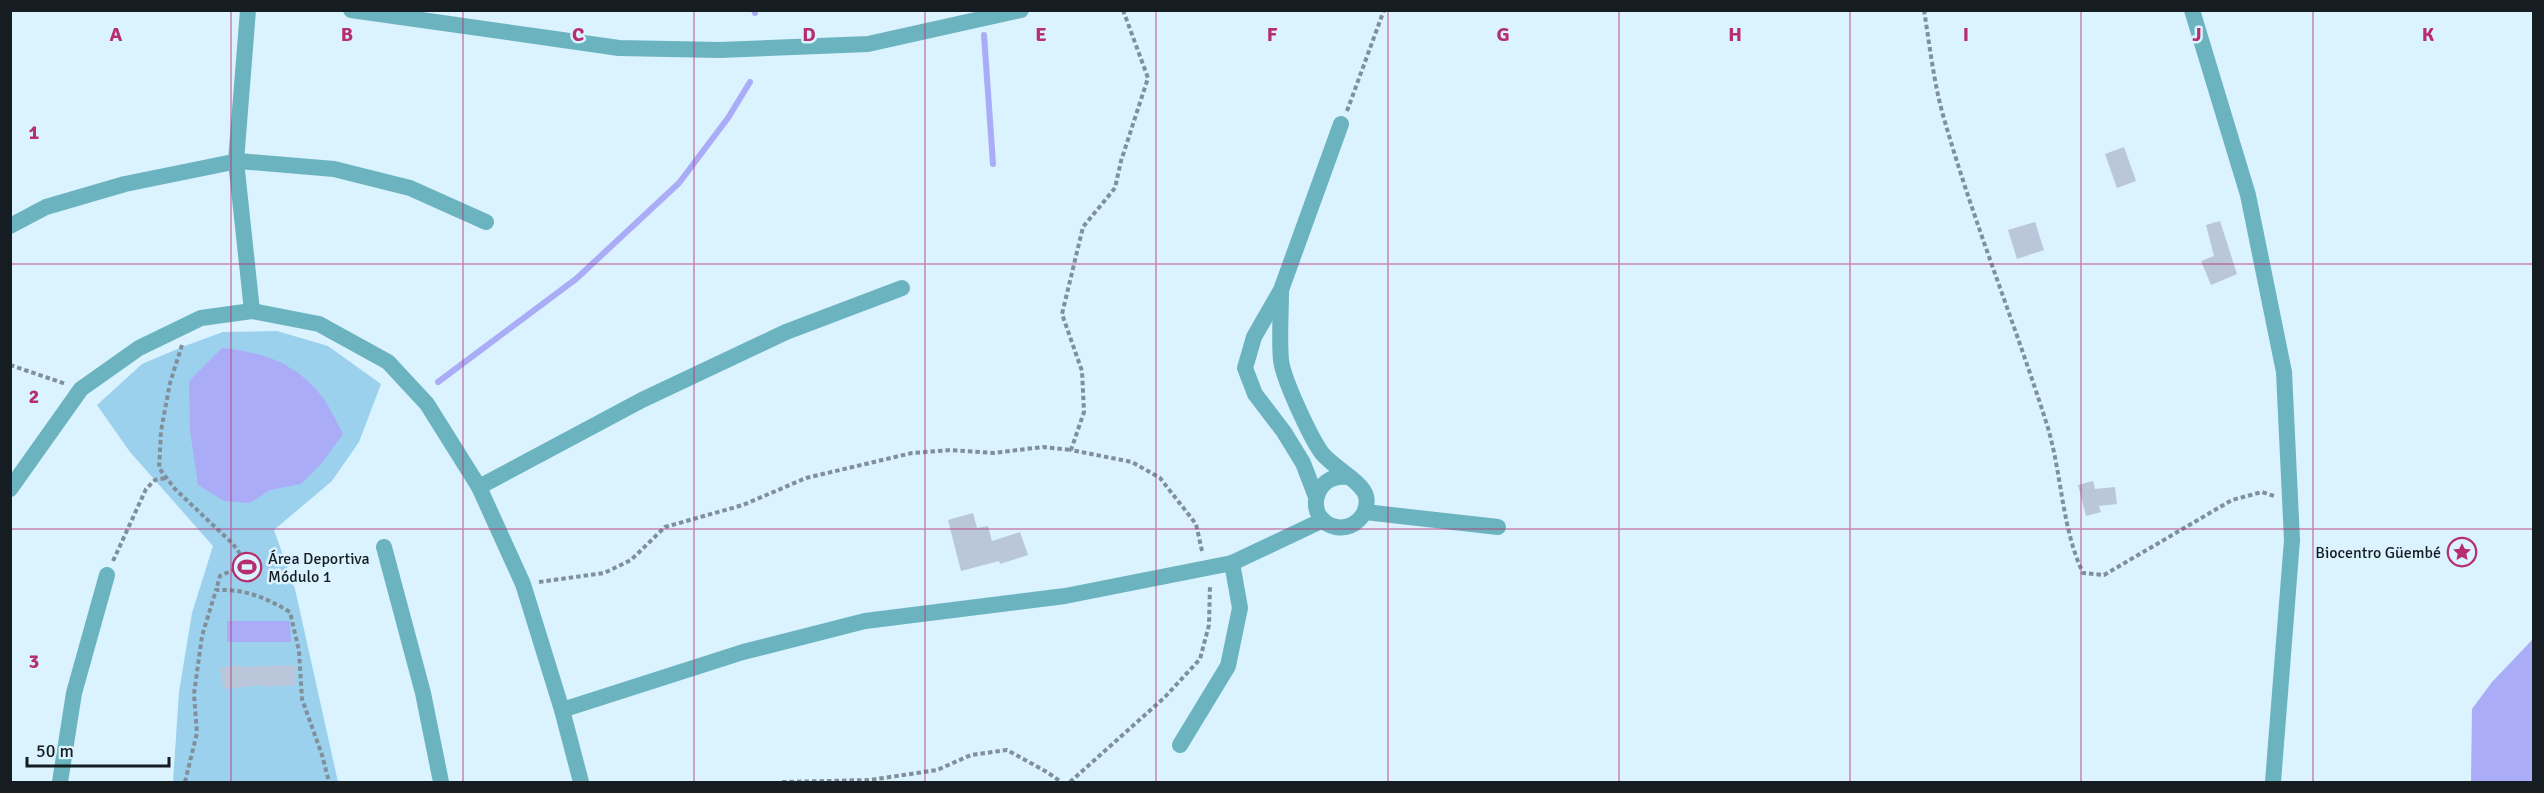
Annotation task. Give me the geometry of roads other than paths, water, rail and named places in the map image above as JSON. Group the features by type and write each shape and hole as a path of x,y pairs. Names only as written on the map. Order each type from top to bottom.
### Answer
{"street":[{"path":"248,10 236,161 252,311"},
{"path":"351,10 619,48 720,50 868,44 1022,10"},
{"path":"2192,10 2248,195 2258,235 2284,372 2292,540 2273,783"},
{"path":"1281,291 1281,362 1301,415 1322,452 1348,477 1356,481 1365,495 1365,512 1354,524 1346,527 1338,528 1323,520 1303,463 1284,432 1255,394 1245,368 1254,337 1281,291 1341,124"},
{"path":"10,226 46,207 125,184 236,161 334,169 410,188 486,222"},
{"path":"479,487 642,400 786,332 902,288"},
{"path":"10,489 81,389 139,348 201,318 252,311 319,324 388,362 427,404 479,487 523,584 562,710 581,783"},
{"path":"1316,497 1324,483 1340,476 1348,477"},
{"path":"1365,512 1498,527"},
{"path":"562,710 743,652 865,621 1065,596 1232,563 1323,520"},
{"path":"384,547 423,693 441,783"},
{"path":"1180,746 1228,666 1240,608 1232,563"},
{"path":"60,783 74,693 107,575"}],"water":[{"path":"222,348 250,352 288,366 310,383 323,398 343,434 321,464 301,484 270,490 250,503 224,501 198,485 190,431 189,381"},
{"path":"227,621 290,621 291,642 227,642"},
{"path":"2533,639 2533,782 2471,782 2472,709 2492,682"}],"waterway":[{"path":"984,35 993,164"},
{"path":"438,382 576,279 679,183 728,118 750,82"}],"place":[{"name":"Biocentro Güembé","path":"2462,552"},
{"name":"Área Deportiva Módulo 1","path":"247,567"}]}
